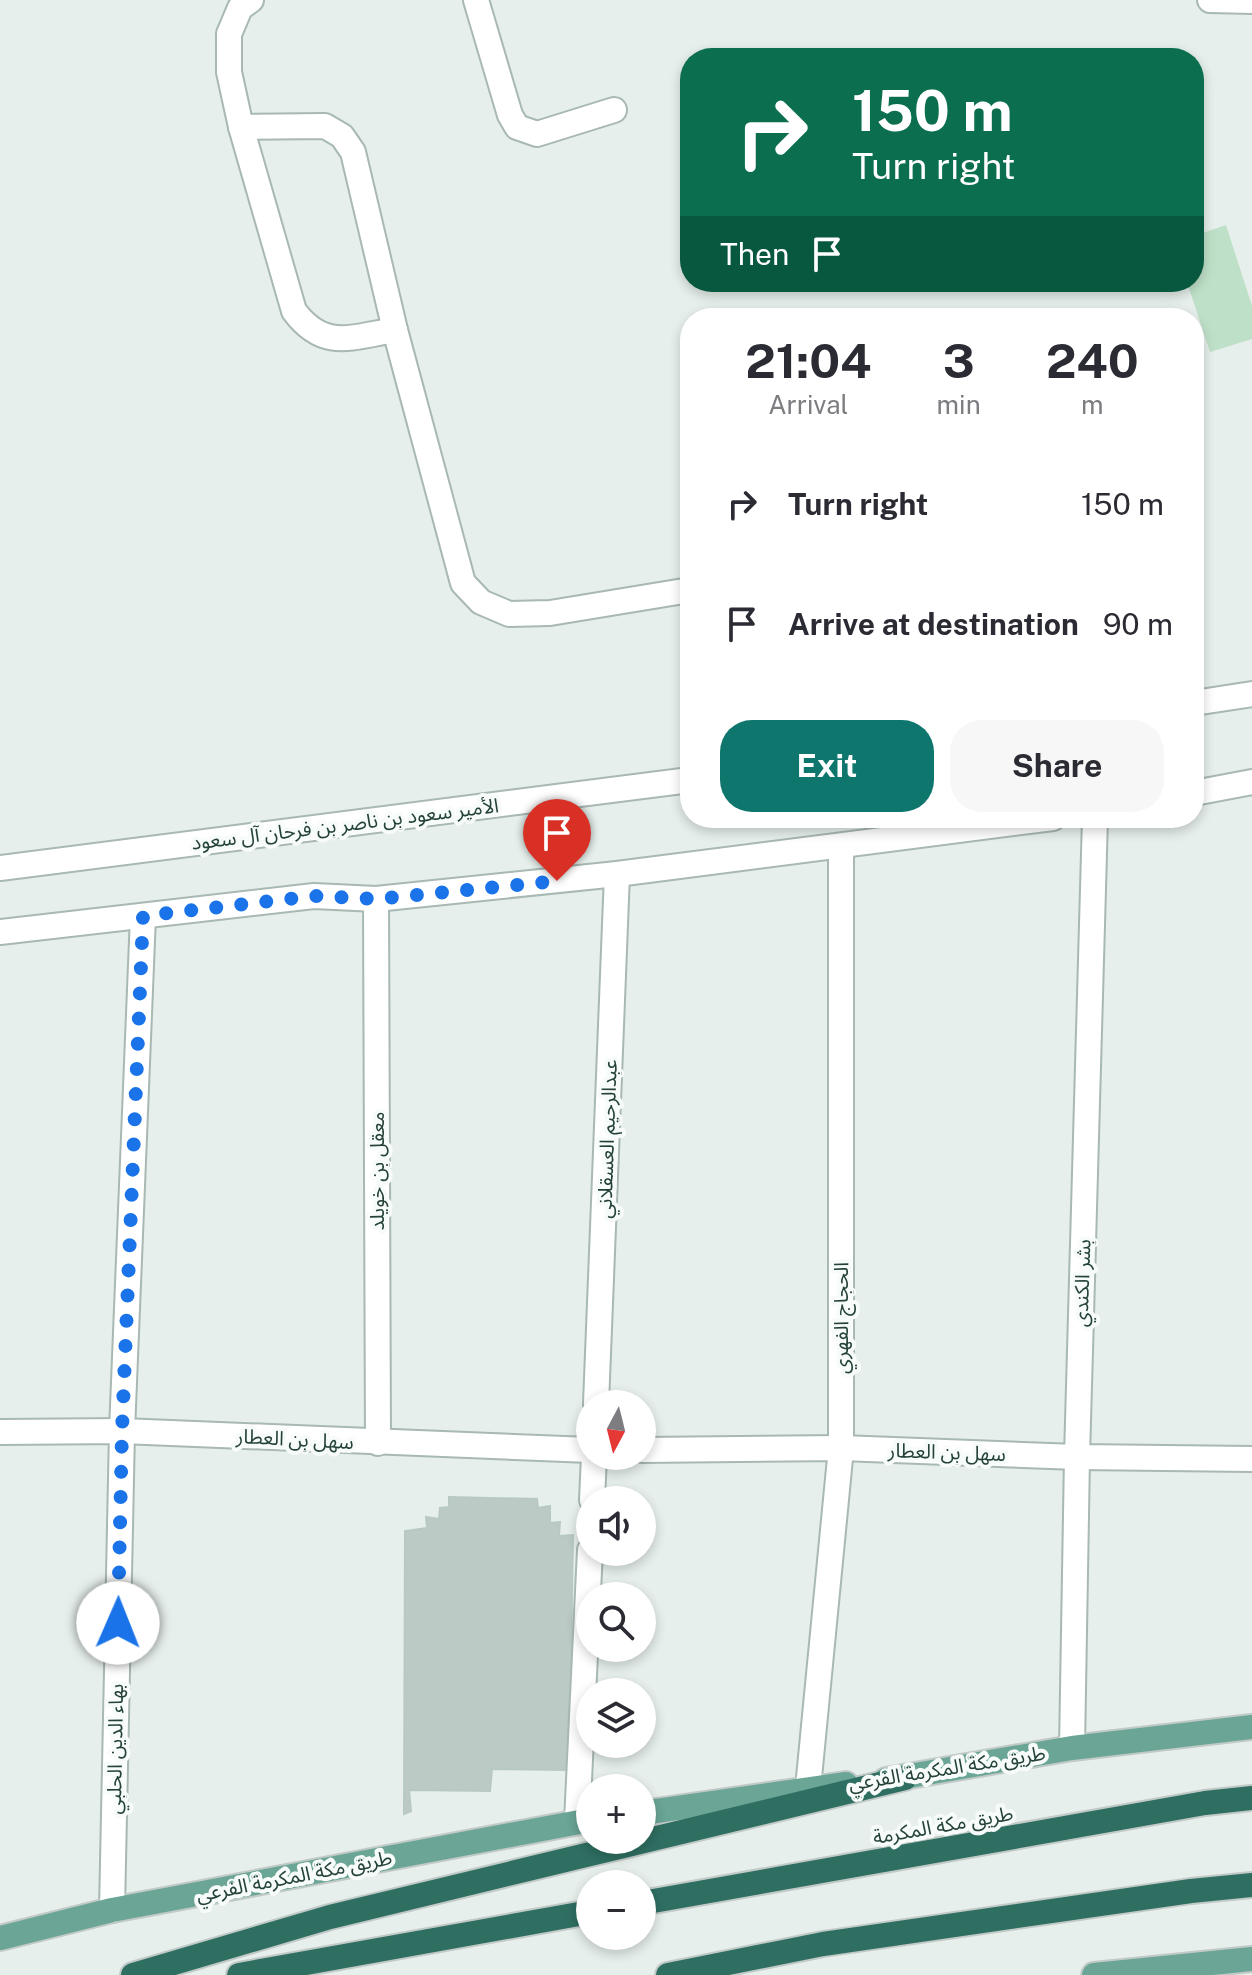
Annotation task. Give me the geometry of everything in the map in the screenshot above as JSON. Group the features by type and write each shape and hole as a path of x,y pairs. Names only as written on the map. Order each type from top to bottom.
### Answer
{"highway":[{"path":"133,1975 330,1917 905,1778"},
{"name":"طريق مكة المكرمة","path":"656,1901 1205,1803 1252,1798"},
{"path":"668,1975 823,1944 1252,1885"},
{"path":"239,1975 576,1915"}],"main road":[{"name":"طريق مكة المكرمة الفرعي","path":"656,1811 808,1788 905,1778 1072,1748 1252,1727"},
{"name":"طريق مكة المكرمة الفرعي","path":"0,1938 112,1910 576,1823"},
{"path":"1094,1975 1252,1959"}],"street":[{"path":"251,0 240,8 229,34 229,72 241,127 294,311 307,329 326,338 395,330"},
{"path":"476,0 510,115 517,127 537,134 614,110"},
{"path":"1210,0 1252,1"},
{"path":"241,127 325,126 342,136 353,152 395,330 463,583 481,602 509,614 550,613 680,592"},
{"path":"1204,701 1252,694"},
{"name":"الأمير سعود بن ناصر بن فرحان آل سعود","path":"0,868 680,781"},
{"path":"1204,791 1252,782"},
{"path":"0,932 314,896 376,899 617,874 977,828"},
{"name":"بشر الكندي","path":"1072,1748 1095,828"},
{"name":"الحجاج الفهري","path":"808,1788 841,1448 841,846"},
{"name":"عبدالرحيم العسقلاني","path":"597,1390 617,874"},
{"name":"معقل بن خويلد","path":"376,899 378,1443"},
{"name":"بهاء الدين الحلبي","path":"112,1910 122,1431 143,916"},
{"name":"سهل بن العطار","path":"0,1432 122,1431 576,1450"},
{"name":"سهل بن العطار","path":"656,1450 841,1448 1077,1457 1252,1459"},
{"path":"585,1774 590,1566"}],"green space":[{"path":"1226,225 1252,306 1252,339 1210,352 1204,334 1204,308 1196,308 1190,292 1204,292 1204,233"}],"building":[{"path":"449,1497 537,1499 538,1508 550,1506 550,1523 560,1522 559,1536 573,1535 569,1770 492,1769 490,1791 409,1790 411,1811 404,1814 405,1531 427,1528 426,1517 439,1519 440,1508 449,1507"}],"route":[{"path":"118,1623 122,1431 143,916 314,896 376,899 557,881"}]}
